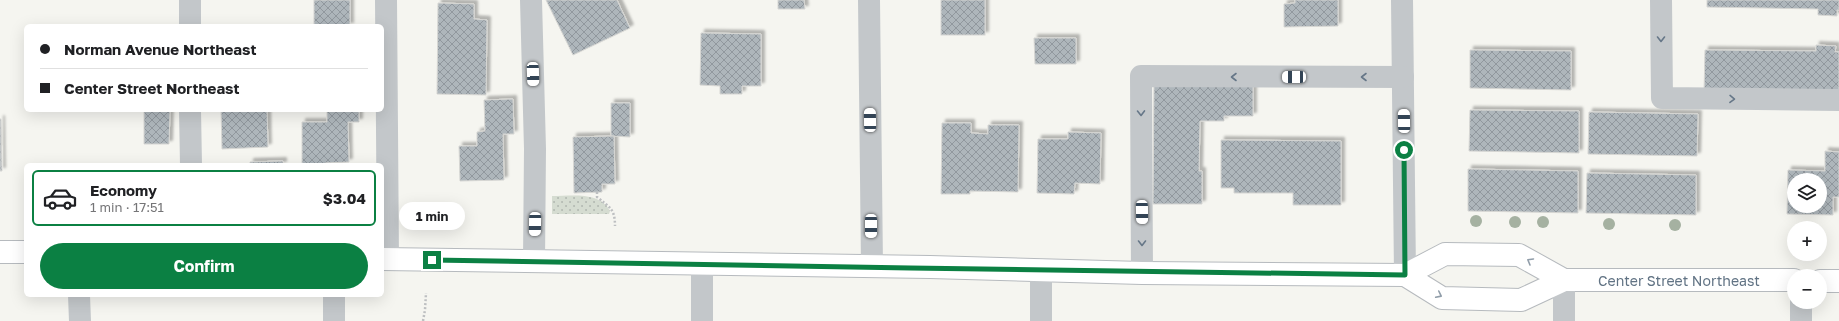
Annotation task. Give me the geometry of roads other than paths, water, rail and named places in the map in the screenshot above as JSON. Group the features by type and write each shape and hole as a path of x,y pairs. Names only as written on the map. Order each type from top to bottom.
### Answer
{"main road":[{"path":"0,252 24,252"},
{"name":"Center Street Northeast","path":"385,259 872,266 1142,273 1405,275 1445,254 1520,255 1564,280"},
{"name":"Center Street Northeast","path":"1405,275 1442,298 1521,300 1564,280 1787,280"},
{"path":"1827,281 1839,281"}],"street":[{"path":"190,0 190,24"},
{"path":"385,259 386,0"},
{"path":"531,0 535,149 534,261"},
{"path":"868,0 872,266"},
{"path":"1402,0 1405,275"},
{"path":"1661,0 1662,98 1839,100"},
{"path":"1142,273 1141,76 1403,77"},
{"path":"190,112 191,163"},
{"path":"702,264 702,321"},
{"path":"1041,270 1041,321"},
{"path":"1564,280 1564,321"},
{"path":"79,297 80,321"},
{"path":"334,297 334,321"},
{"path":"1801,309 1801,321"}]}
